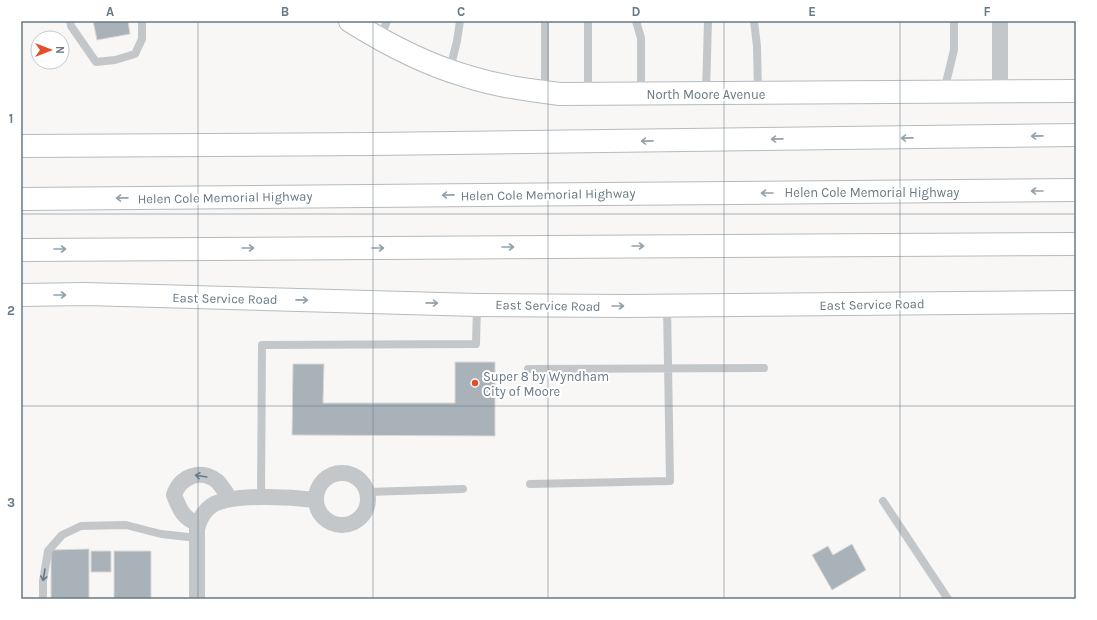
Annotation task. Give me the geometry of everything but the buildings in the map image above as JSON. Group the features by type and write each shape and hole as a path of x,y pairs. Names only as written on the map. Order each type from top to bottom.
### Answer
{"main road":[{"name":"North Moore Avenue","path":"350,21 384,30 450,70 496,84 545,92 588,94 706,94 1076,91"},
{"path":"21,146 374,144 1076,136"},
{"name":"Helen Cole Memorial Highway","path":"21,199 1076,190"},
{"path":"21,250 1076,244"},
{"name":"East Service Road","path":"21,295 85,294 477,304 668,306 1076,302"}],"street":[{"path":"1000,21 1000,92"},
{"path":"339,473 348,473 358,478 363,483 367,492 367,506 361,516 349,524 337,524 328,520 321,514 316,500 319,487 323,480 339,473"},
{"path":"198,531 182,515 174,495 180,483 193,475 209,478 216,481 230,499"},
{"path":"197,599 198,531 206,511 212,505 230,499 261,498 316,500"}],"lane":[{"path":"70,21 71,26 96,62 115,60 135,54 142,40 142,21"},
{"path":"450,70 460,21"},
{"path":"545,21 545,92"},
{"path":"588,21 588,94"},
{"path":"636,21 641,38 642,94"},
{"path":"706,94 708,21"},
{"path":"754,21 757,46 758,93"},
{"path":"944,92 954,50 954,21"},
{"path":"261,498 262,345 476,344 477,304"},
{"path":"530,484 670,481 668,306"},
{"path":"528,369 764,368"},
{"path":"367,492 463,490"},
{"path":"883,501 948,599"},
{"path":"42,599 42,581 48,551 62,535 81,526 126,525 161,534 198,531"}],"place":[{"name":"Super 8 by Wyndham City of Moore","path":"475,383"}]}
